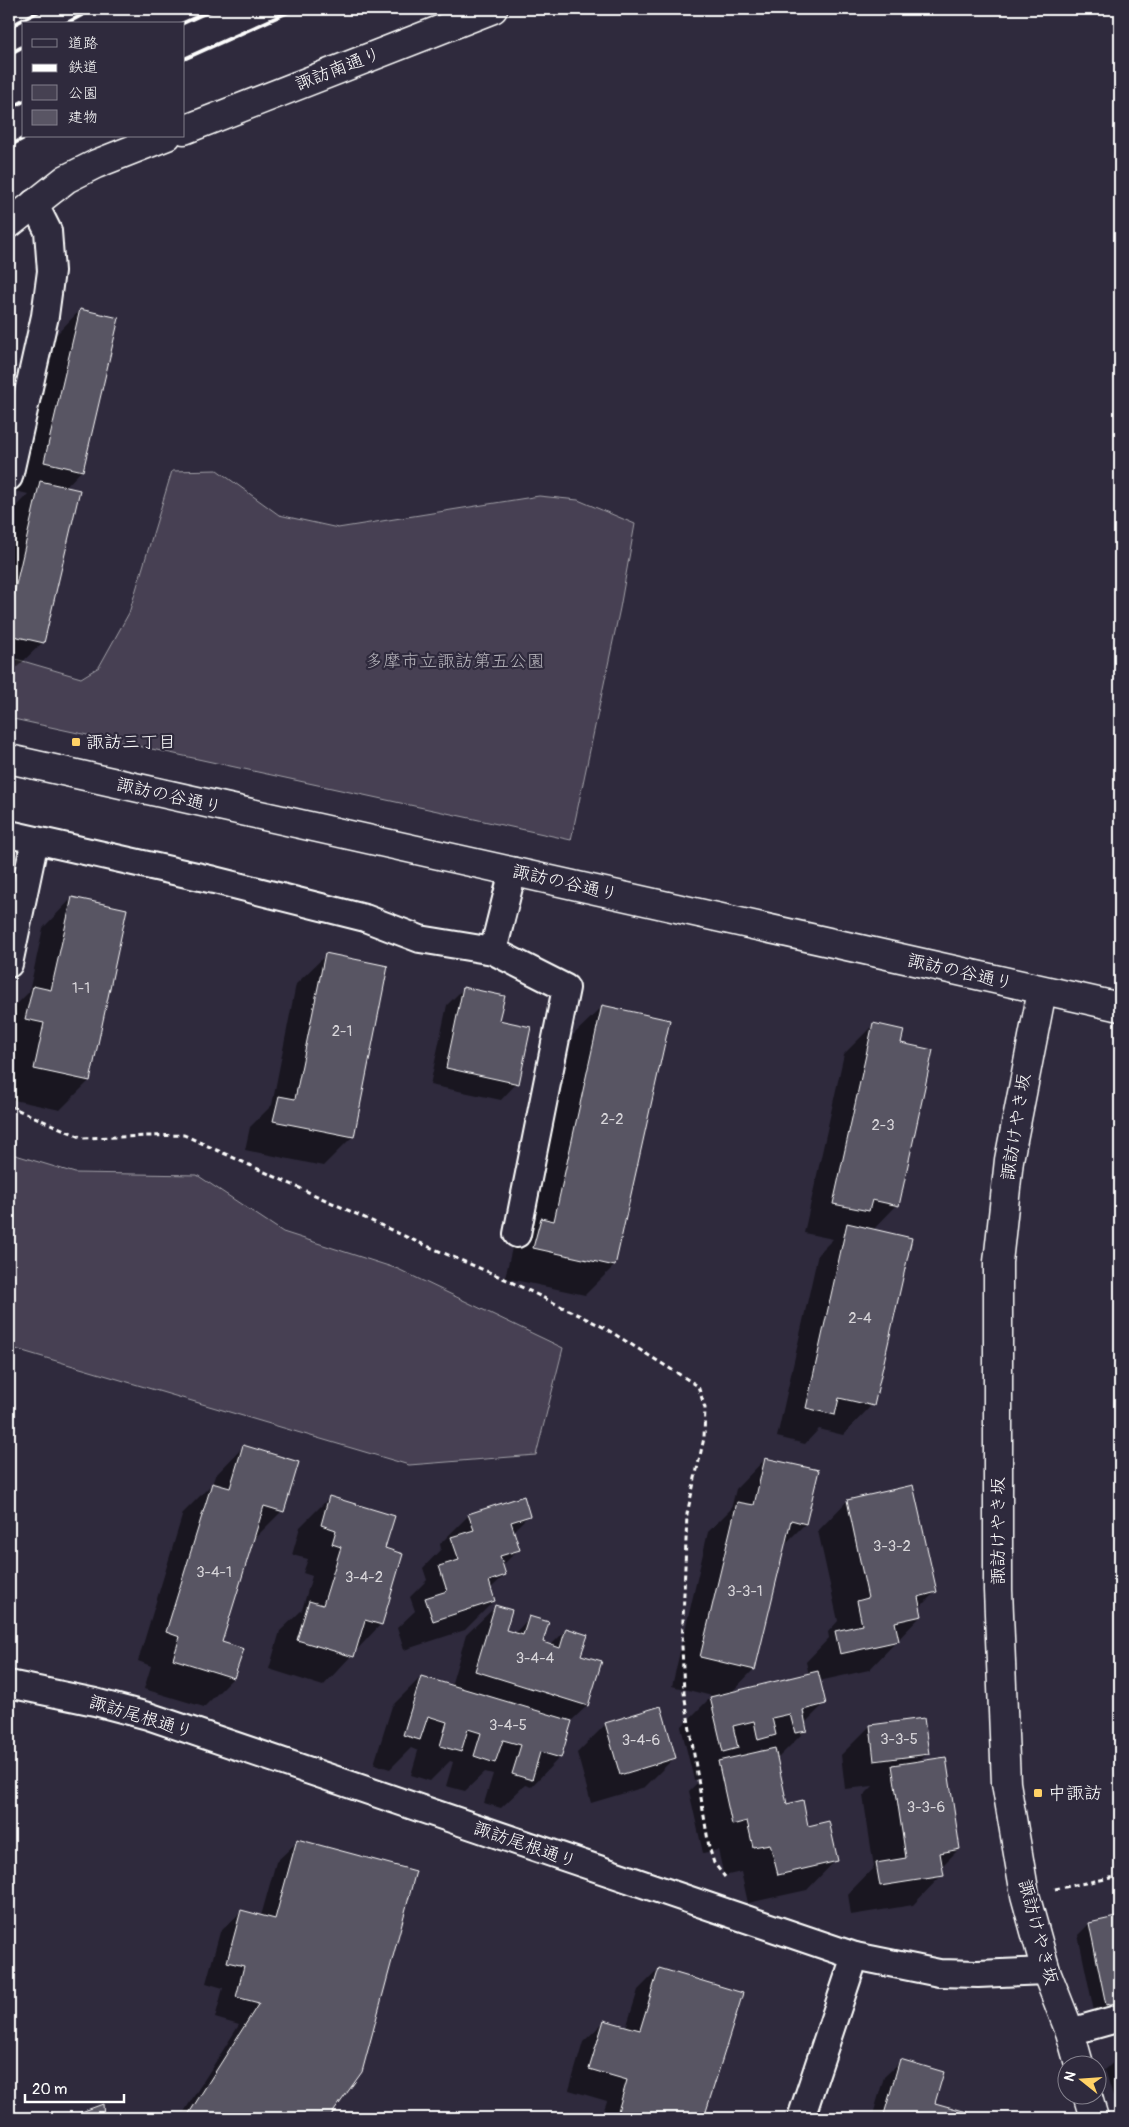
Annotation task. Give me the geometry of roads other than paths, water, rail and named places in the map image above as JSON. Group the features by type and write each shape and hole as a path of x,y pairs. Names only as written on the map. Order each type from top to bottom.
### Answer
{"street":[{"name":"諏訪南通り","path":"185,130 493,9"},
{"path":"9,224 66,180 96,164 162,138"},
{"path":"9,477 45,316 51,271 48,231 34,203"},
{"name":"諏訪の谷通り","path":"9,759 1120,1007"},
{"path":"9,834 214,880 365,918 420,938 493,950 566,988 516,1234"},
{"path":"9,964 35,840"},
{"path":"493,950 513,871"},
{"name":"諏訪けやき坂","path":"1042,991 1010,1160 998,1262 998,1590 1006,1783 1026,1895 1046,1970 1070,2032 1076,2054"},
{"name":"諏訪尾根通り","path":"9,1684 95,1702 148,1716 855,1956 939,1973 978,1974 1046,1970"},
{"path":"801,2118 855,1956"},
{"path":"1070,2032 1120,2018"},
{"path":"1090,2104 1094,2118"}],"railway":[{"path":"9,27 43,9"},
{"path":"69,22 93,9"},
{"path":"185,22 214,9"},
{"path":"185,59 295,9"},
{"path":"9,54 22,47"},
{"path":"9,109 22,102"},
{"path":"9,146 24,138"}],"place":[{"name":"諏訪三丁目","path":"76,742"},
{"name":"中諏訪","path":"1038,1793"}],"park label":[{"name":"多摩市立諏訪第五公園","path":"455,661"}]}
